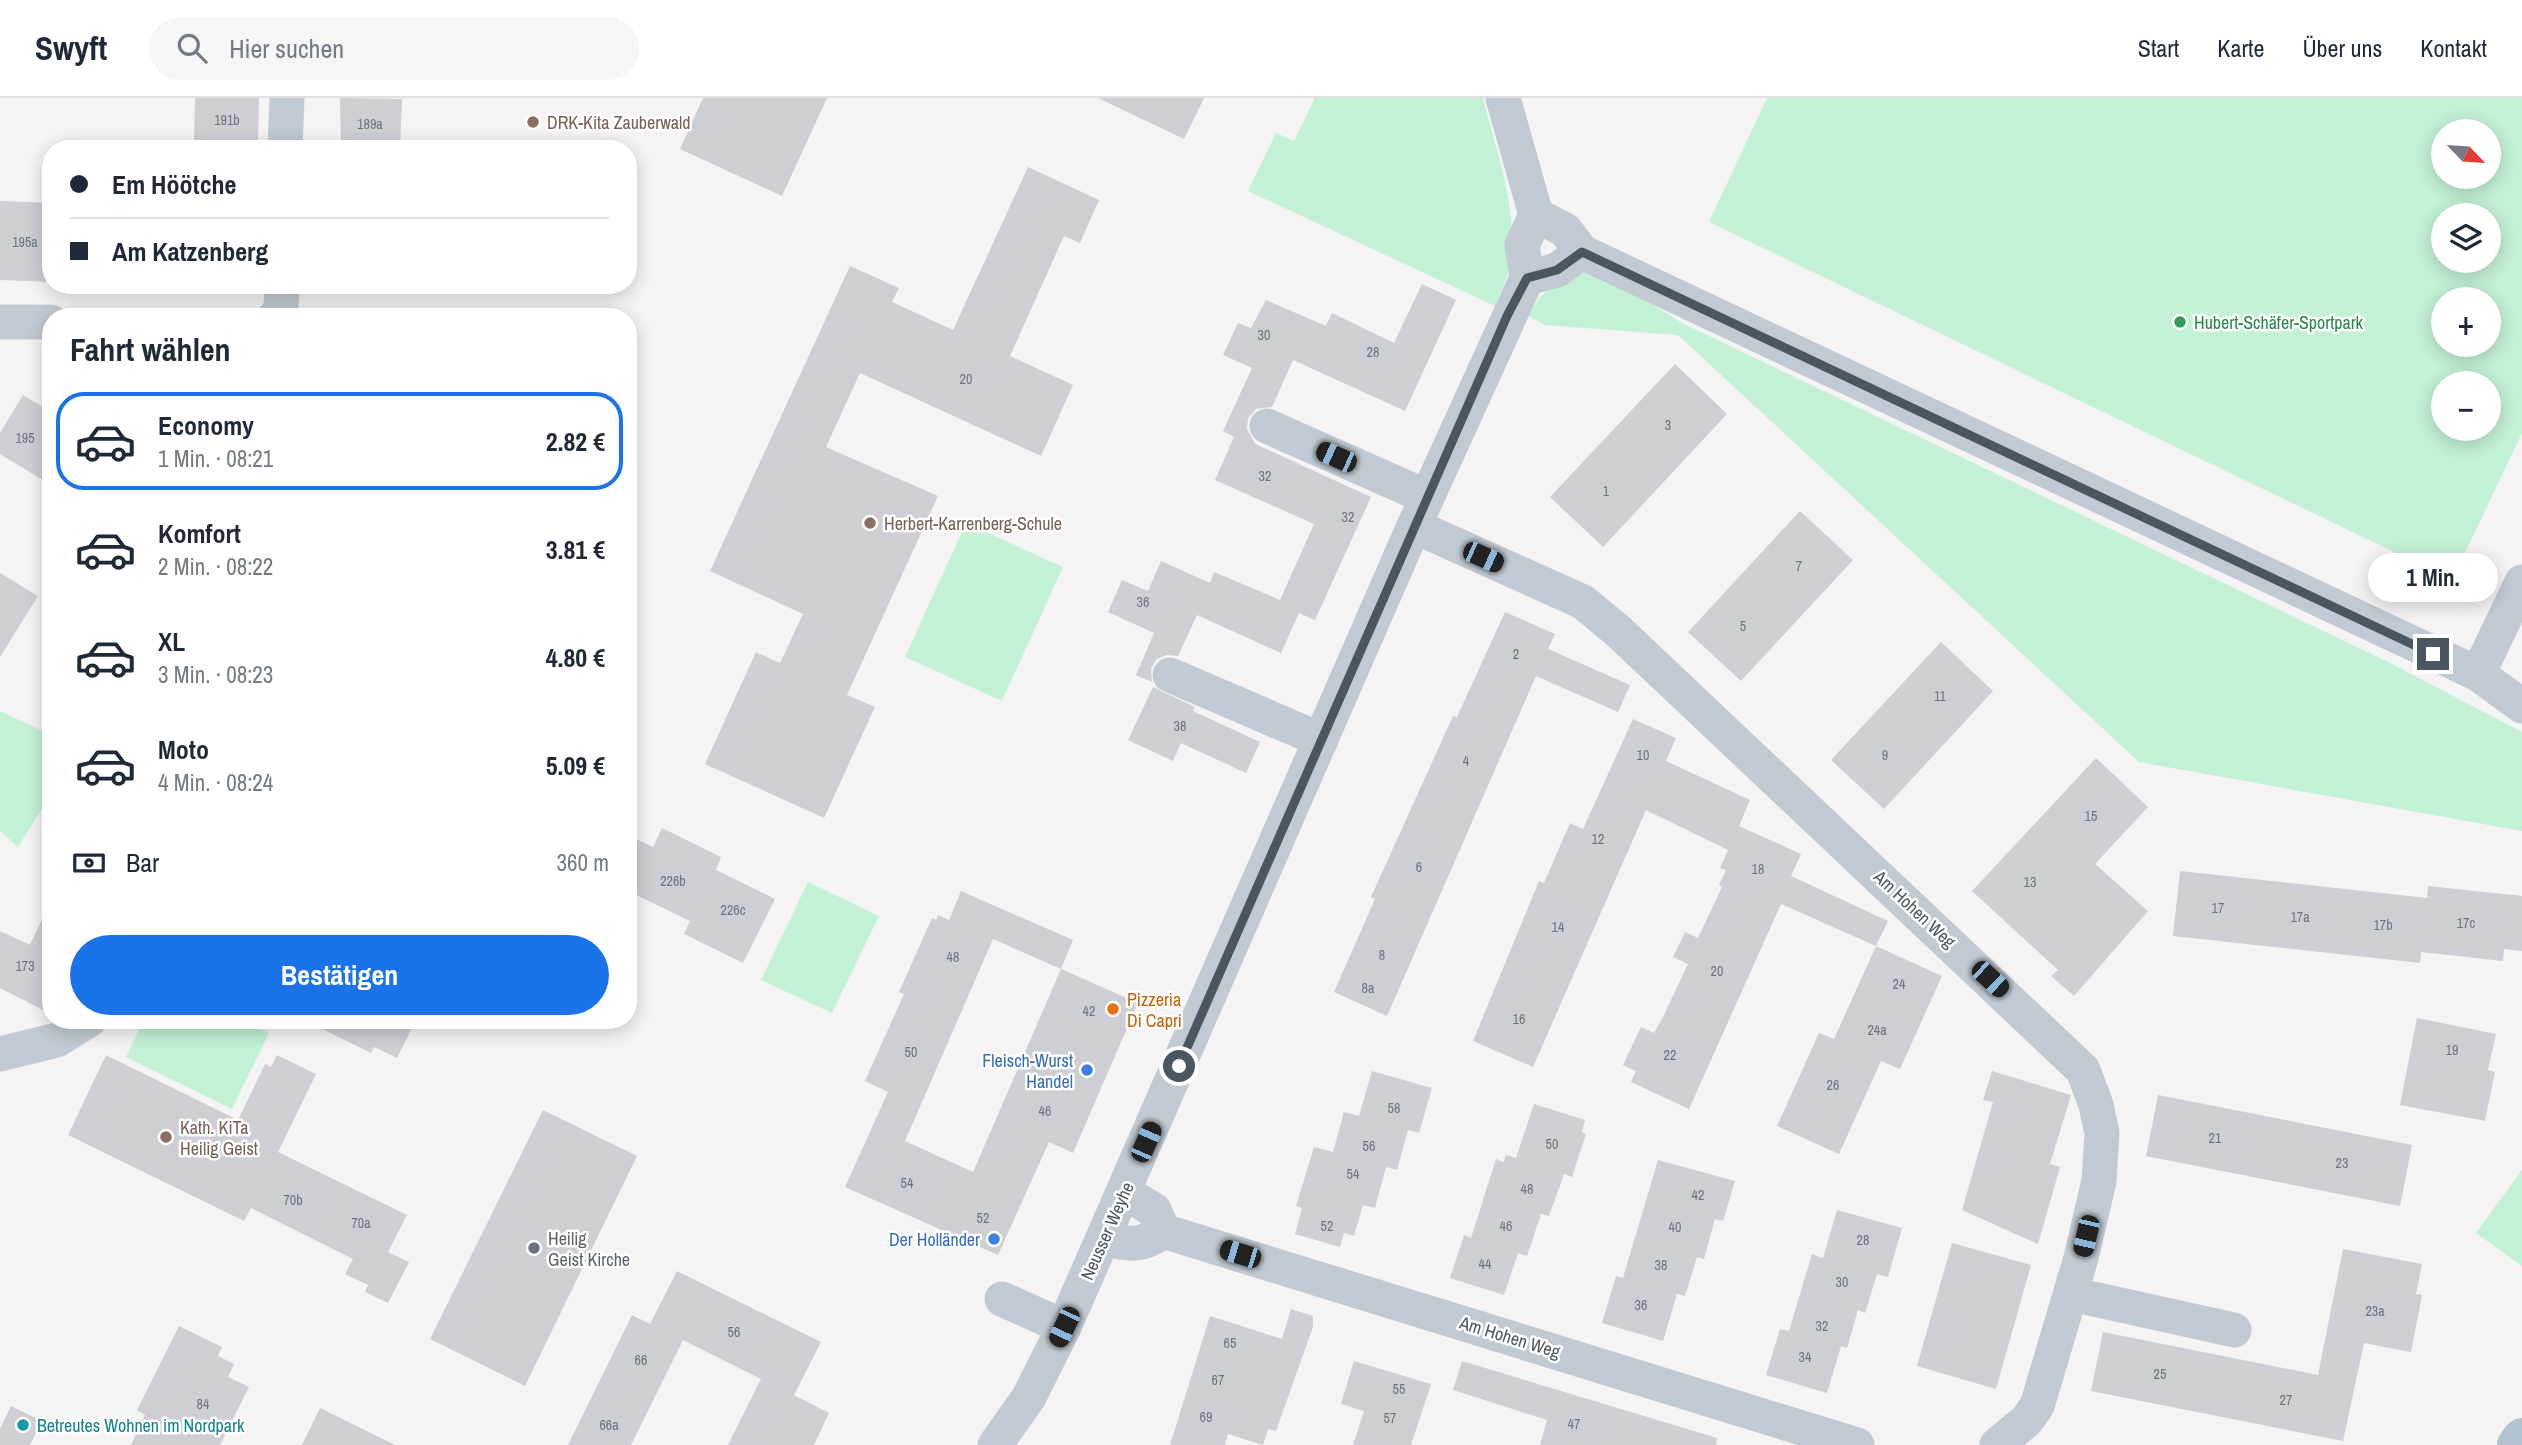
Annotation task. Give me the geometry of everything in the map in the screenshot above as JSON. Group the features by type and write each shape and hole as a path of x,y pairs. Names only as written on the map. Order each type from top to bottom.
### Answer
{"main road":[{"path":"2516,1445 2522,1437"}],"street":[{"path":"285,140 287,98"},
{"path":"1503,98 1536,215 1522,245 1527,278 1557,270 1582,252"},
{"path":"1536,215 1565,230 1582,252 2478,674 2522,706"},
{"name":"Neusser Weyhe","path":"995,1445 1029,1397 1064,1327 1420,512 1527,278"},
{"path":"0,322 42,322"},
{"path":"1267,426 1420,512"},
{"name":"Am Hohen Weg","path":"1420,512 1583,602 1618,631 2083,1070 2096,1105 2102,1153 2099,1181 2071,1294 2037,1406 2026,1421 1997,1445"},
{"path":"2478,674 2522,582"},
{"path":"1171,675 1321,740"},
{"path":"0,1054 57,1040 75,1029"},
{"path":"1104,1238 1126,1245 1142,1243 1163,1231 1154,1210 1124,1192"},
{"name":"Am Hohen Weg","path":"1163,1231 1857,1445"},
{"path":"2071,1294 2234,1330"},
{"path":"1002,1298 1064,1327"}],"green space":[{"path":"1315,98 1483,98 1501,163 1512,231 1507,276 1495,306 1248,191 1276,133 1294,141"},
{"name":"Hubert-Schäfer-Sportpark","path":"1767,98 2522,98 2522,433 2452,580 1709,222"},
{"path":"1584,273 1611,279 1682,323 2386,661 2522,732 2522,831 2139,762 1678,335 1545,325 1529,316 1538,300 1550,288"},
{"path":"966,523 1063,567 1002,701 905,657"},
{"path":"0,711 42,731 42,808 18,847 0,831"},
{"path":"808,882 879,916 832,1013 761,980"},
{"path":"140,1029 261,1029 269,1033 232,1109 126,1057"},
{"path":"2522,1170 2522,1266 2476,1233"}],"building":[{"path":"195,98 259,98 258,140 194,140"},
{"path":"340,98 402,99 400,140 341,140"},
{"path":"703,98 827,98 782,196 680,149"},
{"path":"1098,98 1204,98 1184,139"},
{"path":"1028,167 1099,200 1080,243 1064,236 1010,356 1073,385 1041,456 860,373 826,447 938,496 847,695 875,707 824,818 705,764 756,652 780,663 803,614 710,571 850,266 899,288 892,302 953,330"},
{"path":"0,201 42,203 42,282 0,280"},
{"path":"1422,284 1456,300 1405,411 1293,360 1272,407 1256,409 1248,418 1247,429 1255,444 1371,497 1315,620 1299,613 1281,653 1197,615 1178,656 1167,655 1157,659 1151,668 1152,682 1136,675 1154,633 1108,612 1122,580 1148,591 1161,561 1210,583 1214,572 1280,600 1314,524 1215,480 1234,437 1223,431 1252,368 1223,355 1238,323 1251,328 1266,300 1326,326 1332,313 1394,343"},
{"path":"1675,364 1727,414 1603,547 1550,497"},
{"path":"23,395 42,407 42,480 0,454 0,433"},
{"path":"1800,511 1853,560 1741,681 1688,632"},
{"path":"0,573 38,596 0,657"},
{"path":"1505,612 1555,634 1548,649 1630,685 1618,712 1536,676 1387,1016 1334,992 1375,899 1371,897 1453,716 1457,717"},
{"path":"1941,642 1993,691 1884,809 1831,760"},
{"path":"1153,687 1195,707 1193,711 1260,742 1246,773 1181,743 1173,761 1128,740"},
{"path":"1633,719 1676,738 1666,761 1750,800 1739,826 1801,854 1791,876 1888,921 1876,946 1781,904 1689,1109 1631,1082 1636,1071 1623,1065 1641,1027 1654,1033 1662,1019 1688,964 1673,957 1685,932 1698,938 1722,887 1719,885 1726,870 1720,868 1728,850 1646,810 1533,1067 1473,1041 1539,881 1544,883 1570,823 1583,829"},
{"path":"2096,758 2148,807 2095,864 2148,911 2074,996 2051,976 2058,970 1972,891"},
{"path":"662,828 721,857 716,870 775,899 743,963 684,934 690,921 637,895 637,839 653,847"},
{"path":"2180,871 2427,898 2428,886 2522,896 2522,951 2504,949 2503,961 2421,952 2420,963 2173,936"},
{"path":"961,891 1073,940 1061,969 1138,1003 1073,1153 1049,1142 998,1255 845,1187 888,1092 865,1081 904,994 899,992 932,918 936,920 938,915 949,920","holes":["993,939 1061,969 973,1172 905,1141"]},
{"path":"42,919 42,1009 0,988 0,931 30,945"},
{"path":"1876,946 1942,976 1900,1069 1881,1061 1839,1154 1777,1126 1819,1033 1834,1039"},
{"path":"2417,1018 2496,1034 2488,1070 2495,1072 2485,1121 2400,1105"},
{"path":"322,1029 412,1029 397,1058 374,1047 371,1053"},
{"path":"106,1055 238,1120 265,1064 271,1067 277,1055 316,1074 278,1152 407,1215 388,1252 409,1262 388,1303 365,1292 368,1285 345,1274 353,1259 251,1208 244,1221 68,1135"},
{"path":"1372,1071 1432,1088 1419,1133 1408,1130 1397,1170 1386,1167 1375,1208 1363,1205 1354,1236 1344,1233 1340,1247 1295,1234 1302,1208 1296,1206 1314,1147 1333,1152 1344,1112 1359,1116"},
{"path":"1992,1071 2071,1095 2050,1164 2060,1167 2038,1244 1962,1210 1993,1102 1983,1100"},
{"path":"2158,1095 2412,1145 2400,1206 2146,1156"},
{"path":"1534,1104 1585,1120 1582,1132 1586,1134 1572,1177 1564,1174 1549,1216 1541,1214 1527,1256 1518,1253 1504,1295 1450,1278 1464,1235 1471,1238 1496,1159 1504,1162 1506,1155 1516,1158"},
{"name":"Heilig Geist Kirche","path":"543,1110 637,1156 525,1386 430,1339"},
{"path":"1658,1160 1735,1181 1723,1221 1715,1219 1704,1259 1697,1257 1685,1296 1677,1294 1663,1341 1602,1323 1616,1276 1623,1278"},
{"path":"1837,1210 1902,1228 1888,1277 1877,1274 1865,1313 1858,1310 1847,1348 1841,1346 1827,1393 1766,1375 1780,1329 1789,1331 1812,1254 1823,1258"},
{"path":"1952,1243 2031,1265 1996,1389 1917,1366"},
{"path":"2343,1249 2422,1264 2416,1294 2422,1295 2411,1352 2364,1343 2343,1441 2091,1391 2103,1332 2318,1375"},
{"path":"677,1271 821,1342 794,1395 829,1413 814,1445 728,1445 761,1379 683,1340 631,1445 568,1445 632,1315 650,1324"},
{"path":"1291,1309 1313,1316 1313,1327 1276,1431 1268,1429 1263,1445 1228,1434 1225,1445 1170,1445 1210,1316 1282,1339"},
{"path":"179,1326 222,1347 218,1356 234,1364 228,1377 249,1387 220,1445 131,1445 145,1415 137,1410"},
{"path":"1354,1361 1431,1384 1411,1445 1353,1445 1364,1411 1341,1404"},
{"path":"1462,1361 1717,1438 1716,1445 1540,1445 1547,1420 1453,1390"},
{"name":"Betreutes Wohnen im Nordpark","path":"11,1406 42,1421 30,1445 0,1445 0,1429"},
{"path":"320,1408 395,1445 302,1445"}],"place":[{"name":"DRK-Kita Zauberwald","path":"533,122"},
{"name":"Hubert-Schäfer-Sportpark","path":"2180,322"},
{"name":"Herbert-Karrenberg-Schule","path":"870,523"},
{"name":"Pizzeria Di Capri","path":"1113,1009"},
{"name":"Fleisch-Wurst Handel","path":"1087,1070"},
{"name":"Kath. KiTa Heilig Geist","path":"166,1137"},
{"name":"Der Holländer","path":"994,1239"},
{"name":"Heilig Geist Kirche","path":"534,1248"},
{"name":"Betreutes Wohnen im Nordpark","path":"23,1425"}],"route":[{"path":"1179,1066 1507,316 1527,278 1557,270 1582,252 2433,654"}]}
